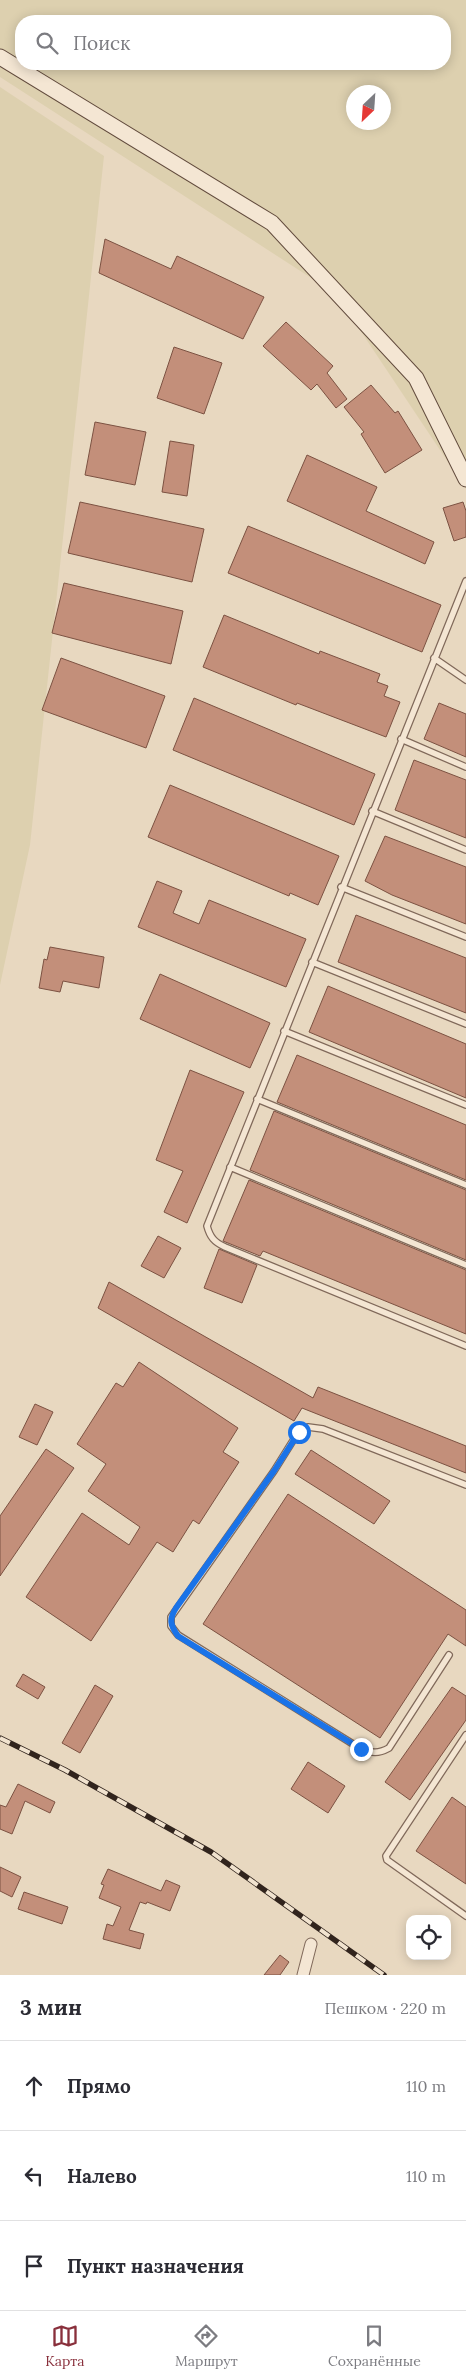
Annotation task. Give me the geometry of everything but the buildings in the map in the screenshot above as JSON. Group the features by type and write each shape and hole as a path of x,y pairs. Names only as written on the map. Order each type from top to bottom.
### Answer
{"main road":[{"path":"0,57 15,66"},
{"path":"21,70 272,224 416,378 466,479"}],"street":[{"path":"303,1975 311,1944"}],"lane":[{"path":"466,581 207,1226 210,1236 216,1243 466,1346"},
{"path":"434,658 466,680"},
{"path":"401,739 466,766"},
{"path":"372,812 466,850"},
{"path":"342,887 466,937"},
{"path":"312,962 466,1024"},
{"path":"284,1031 466,1105"},
{"path":"257,1099 466,1185"},
{"path":"230,1167 466,1265"},
{"path":"449,1656 388,1748 380,1753 371,1753 361,1749 178,1636 171,1626 171,1617 274,1471 299,1432 308,1427 323,1428 466,1485"},
{"path":"466,1735 386,1856 387,1860 466,1916"}],"shaded area":[{"path":"0,0 466,0 466,489 336,294 0,77"},
{"path":"0,87 104,156 30,845 0,985"}],"railway":[{"path":"0,1738 65,1770 211,1852 384,1975"}],"route":[{"path":"299,1432 285,1451 274,1471 176,1608 171,1617 171,1626 178,1636 361,1749"}]}
